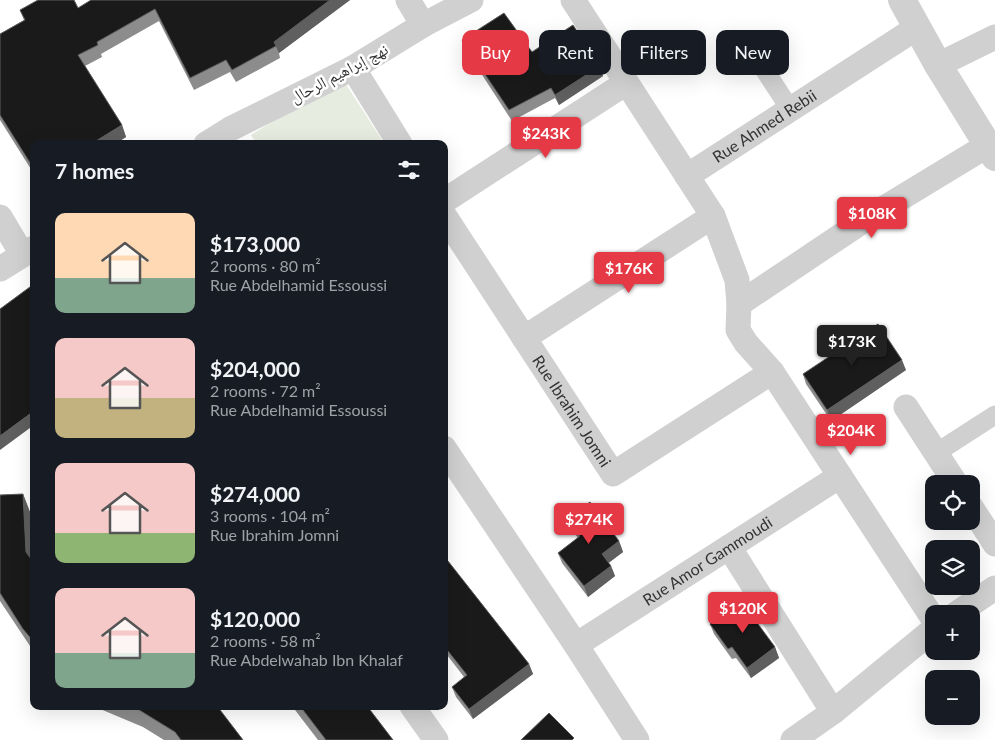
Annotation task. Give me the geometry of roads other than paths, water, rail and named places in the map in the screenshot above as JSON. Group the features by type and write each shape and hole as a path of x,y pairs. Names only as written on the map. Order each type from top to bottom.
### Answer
{"street":[{"path":"408,0 423,25"},
{"name":"نهج إبراهيم الرحال","path":"220,140 234,136 353,68 423,25 471,0"},
{"path":"573,0 713,216 737,280 739,304 738,330 746,343 772,372 925,606"},
{"path":"739,304 863,221 991,151 938,66 902,0"},
{"name":"Rue Ahmed Rebii","path":"686,176 918,27"},
{"path":"938,66 995,36"},
{"path":"353,68 398,140"},
{"path":"768,75 790,109"},
{"path":"448,197 626,83"},
{"path":"524,338 713,216"},
{"path":"0,217 28,251 0,269"},
{"name":"Rue Ibrahim Jomni","path":"448,221 613,474 772,372"},
{"path":"906,407 950,475"},
{"path":"936,453 995,415"},
{"path":"448,454 637,740"},
{"name":"Rue Amor Gammoudi","path":"576,645 840,476"},
{"path":"980,521 995,544"},
{"path":"729,548 833,712"},
{"path":"970,605 995,588"},
{"path":"793,740 833,712 925,636"},
{"path":"415,710 436,740"}]}
